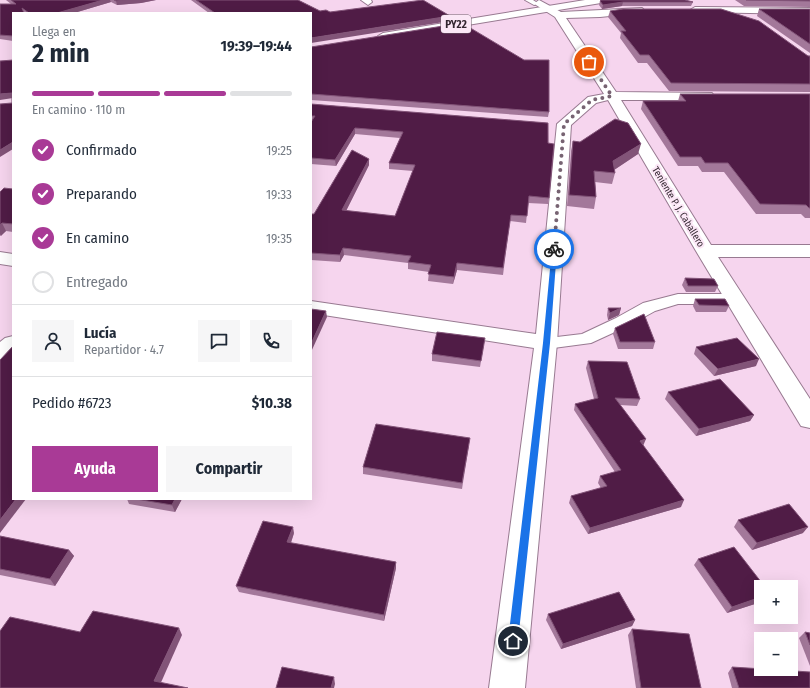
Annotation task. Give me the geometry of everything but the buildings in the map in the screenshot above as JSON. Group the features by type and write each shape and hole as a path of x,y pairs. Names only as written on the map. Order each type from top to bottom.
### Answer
{"main road":[{"name":"PY22","path":"545,5 373,34 545,5 601,0"},
{"path":"727,0 754,20"},
{"path":"545,5 600,14 622,10 646,10"},
{"name":"Teniente P. J. Caballero","path":"545,5 612,96 705,251 810,419"},
{"path":"685,10 810,11"},
{"path":"507,688 546,343 556,124 592,100 612,96 723,96"},
{"path":"705,251 810,251"},
{"path":"0,258 12,260"},
{"path":"312,307 546,343"},
{"path":"0,355 12,344"}],"lane":[{"path":"546,343 585,339 622,322 649,307 678,299 736,299"}],"way so far":[{"path":"554,249 564,124 592,100 612,96 589,62"}],"route":[{"path":"513,641 546,343 554,249"}]}
